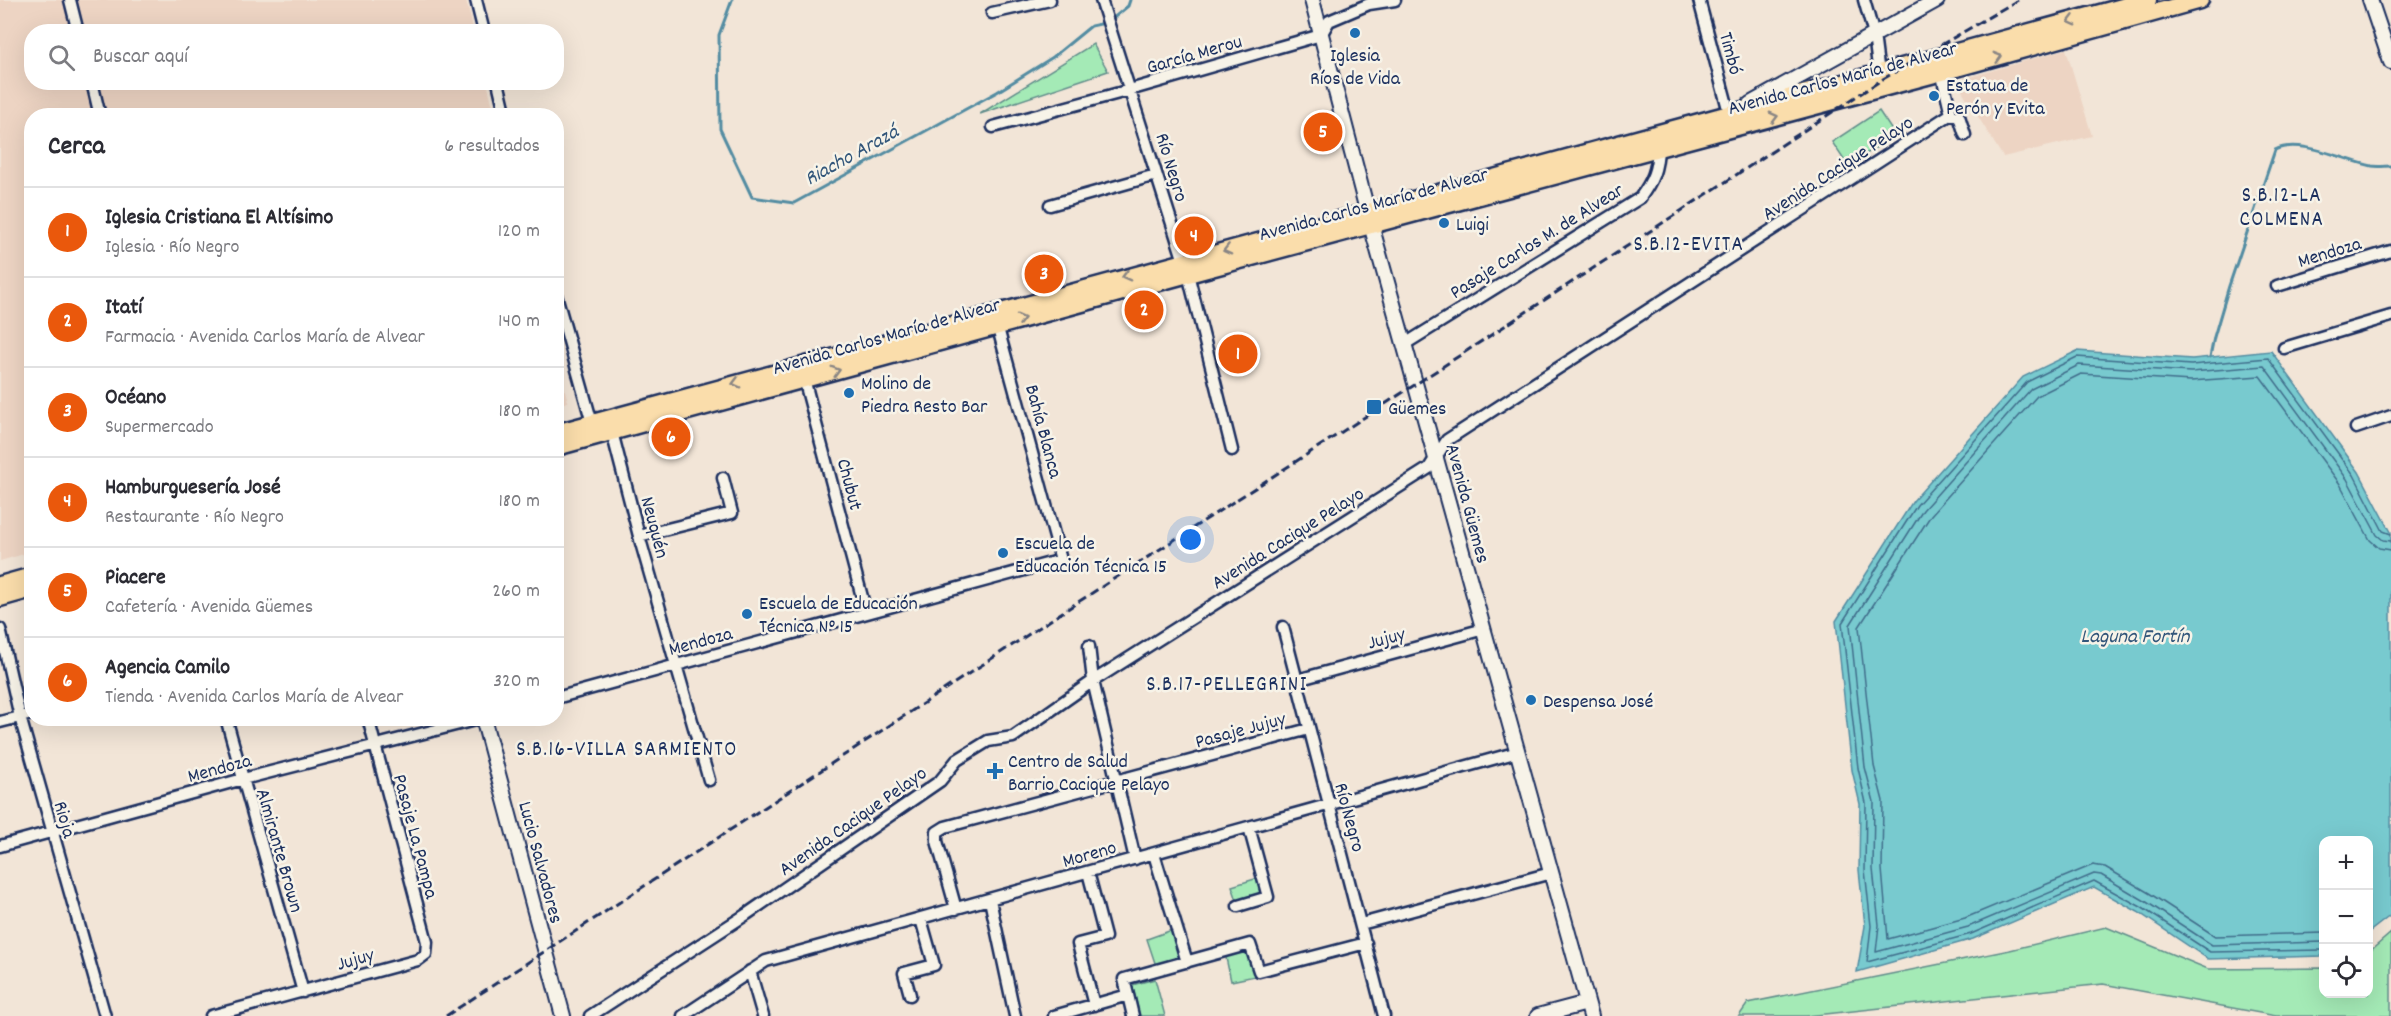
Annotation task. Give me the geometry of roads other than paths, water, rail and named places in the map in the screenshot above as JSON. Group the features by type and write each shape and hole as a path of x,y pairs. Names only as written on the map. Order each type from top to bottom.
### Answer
{"main road":[{"name":"Avenida Carlos María de Alvear","path":"1939,65 2148,0"},
{"name":"Avenida Carlos María de Alvear","path":"1370,220 1939,65 2200,0"},
{"name":"Avenida Carlos María de Alvear","path":"564,445 802,373 996,319 1185,267 1658,148 1731,122"},
{"name":"Avenida Carlos María de Alvear","path":"564,431 802,373"},
{"path":"0,585 24,578"},
{"path":"0,598 24,592"}],"street":[{"path":"70,0 76,24"},
{"path":"476,0 482,24"},
{"path":"992,13 1050,0"},
{"name":"Avenida Güemes","path":"1312,0 1370,220 1589,1010"},
{"name":"García Merou","path":"993,127 1321,35 1329,21 1369,4 1395,0"},
{"name":"Timbó","path":"1699,0 1731,122"},
{"path":"1864,0 1883,80"},
{"path":"1731,122 1874,35 1937,0"},
{"path":"2370,0 2389,46 2391,62"},
{"name":"Río Negro","path":"1103,5 1185,267 1232,450"},
{"path":"1939,65 1951,114 1959,116 1965,135"},
{"path":"94,90 98,108"},
{"path":"500,90 504,108"},
{"name":"Avenida Cacique Pelayo","path":"591,1016 747,914 940,781 957,760 988,741 1012,737 1093,681 1429,468 1447,440 1951,114"},
{"name":"Pasaje Carlos M. de Alvear","path":"1405,344 1640,198 1657,167 1658,148"},
{"path":"1050,205 1156,175"},
{"name":"Mendoza","path":"2277,286 2391,250"},
{"path":"2284,348 2391,316"},
{"name":"Bahía Blanca","path":"996,319 1061,560"},
{"path":"564,323 592,423 612,432"},
{"name":"Chubut","path":"802,373 866,612"},
{"path":"2355,428 2391,416"},
{"name":"Neuquén","path":"612,432 639,536 709,780"},
{"path":"639,536 732,513 723,478"},
{"name":"Mendoza","path":"564,696 1061,560"},
{"name":"Río Negro","path":"1283,627 1384,1016"},
{"name":"Rioja","path":"0,629 20,717 51,832 105,1016"},
{"name":"Jujuy","path":"1296,680 1484,629"},
{"path":"1089,646 1093,681 1135,859"},
{"path":"0,722 24,716"},
{"name":"Almirante Brown","path":"228,726 303,992"},
{"name":"Pasaje La Pampa","path":"370,726 427,942 426,954 418,960"},
{"name":"Mendoza","path":"0,846 243,779 452,726"},
{"name":"Lucio Salvadores","path":"485,726 563,1016"},
{"name":"Pasaje Jujuy","path":"956,909 937,842 937,832 945,827 1310,729"},
{"name":"Moreno","path":"683,1016 766,961 1518,752"},
{"path":"1238,906 1268,897 1249,827"},
{"path":"1154,854 1187,962"},
{"path":"1088,872 1105,937 1078,944 1094,1005"},
{"path":"1361,924 1551,873"},
{"path":"990,900 1015,1016"},
{"path":"910,994 904,973 934,965 921,919"},
{"path":"1133,1016 1124,979 1250,944 1259,971 1366,942"},
{"name":"Jujuy","path":"211,1016 418,960"},
{"path":"750,971 763,1016"},
{"path":"1058,1015 1128,995"},
{"path":"1538,1016 1589,1010"}],"water":[{"name":"Laguna Fortín","path":"2077,351 2192,359 2271,351 2359,472 2391,532 2391,915 2373,929 2373,836 2319,836 2319,956 2208,959 2138,912 2094,887 1973,939 1857,972 1865,926 1859,870 1860,804 1852,770 1836,621 1913,501 2023,377"}],"waterway":[{"name":"Riacho Arazá","path":"732,0 719,35 720,129 752,197 794,203 997,92 1053,57 1091,26 1105,23"},
{"name":"Riacho Arazá","path":"1111,20 1128,6 1130,0"},
{"path":"2210,357 2229,286 2275,150 2297,146 2323,151 2372,166 2391,166"}],"railway":[{"path":"446,1016 1883,79 2018,0"}],"place":[{"name":"Iglesia Ríos de Vida","path":"1355,33"},
{"name":"Estatua de Perón y Evita","path":"1934,96"},
{"name":"Piacere","path":"1323,132"},
{"name":"Luigi","path":"1444,223"},
{"name":"Hamburguesería José","path":"1194,236"},
{"name":"Océano","path":"1044,274"},
{"name":"Itatí","path":"1144,310"},
{"name":"Iglesia Cristiana El Altísimo","path":"1238,354"},
{"name":"Molino de Piedra Resto Bar","path":"849,393"},
{"name":"Güemes","path":"1374,407"},
{"name":"Agencia Camilo","path":"671,437"},
{"name":"Escuela de Educación Técnica 15","path":"1003,553"},
{"name":"Escuela de Educación Técnica N° 15","path":"747,614"},
{"name":"Despensa José","path":"1531,700"},
{"name":"Centro de Salud Barrio Cacique Pelayo","path":"995,771"}],"district":[{"name":"S.B.12-LA COLMENA","path":"2282,206"},
{"name":"S.B.12-EVITA","path":"1689,243"},
{"name":"S.B.17-PELLEGRINI","path":"1227,683"},
{"name":"S.B.16-VILLA SARMIENTO","path":"627,748"}]}
